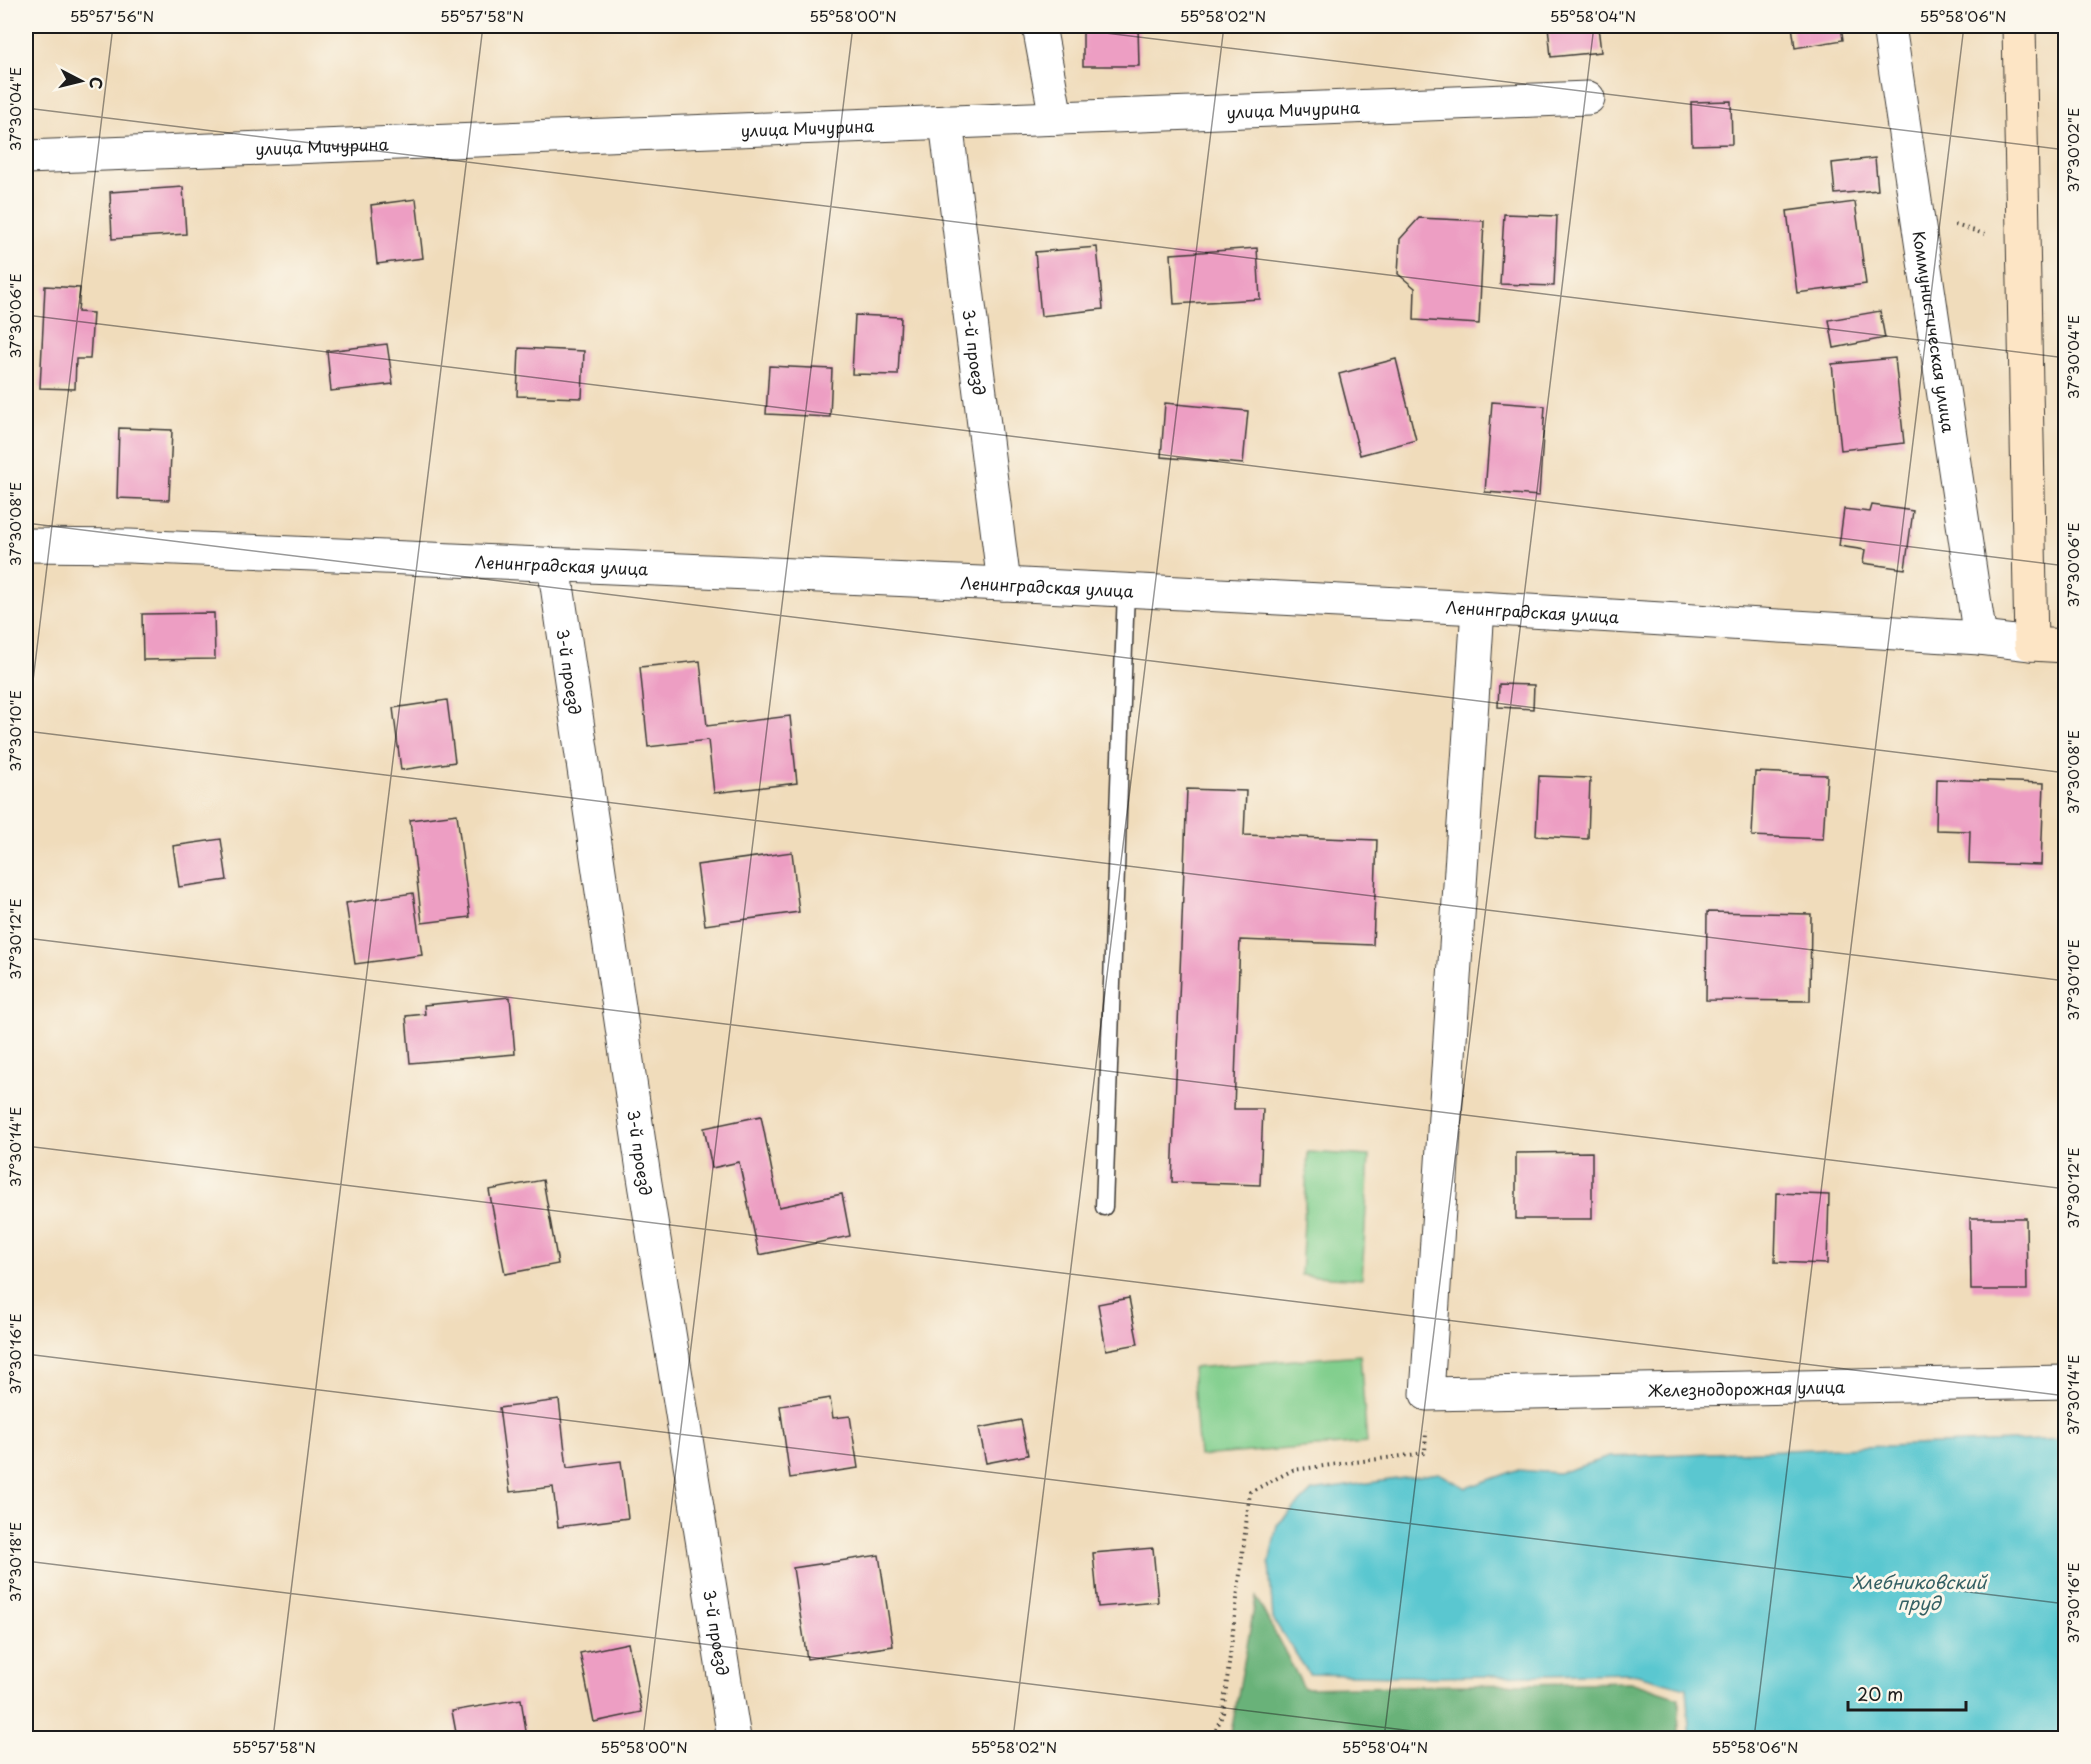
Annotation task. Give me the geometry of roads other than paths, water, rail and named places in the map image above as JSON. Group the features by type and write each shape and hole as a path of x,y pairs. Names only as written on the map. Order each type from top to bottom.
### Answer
{"street":[{"path":"1039,26 1056,118"},
{"name":"Коммунистическая улица","path":"1889,26 1980,638"},
{"path":"2019,26 2031,644"},
{"name":"улица Мичурина","path":"26,157 1588,98"},
{"name":"3-й проезд","path":"946,122 1004,584"},
{"name":"Ленинградская улица","path":"26,545 129,546 1126,590 1478,608 1980,638 2066,646"},
{"name":"3-й проезд","path":"554,565 644,1177 734,1738"},
{"name":"Железнодорожная улица","path":"1478,608 1427,1394 2066,1383"}],"lane":[{"path":"1104,1207 1126,590"}],"water":[{"name":"Хлебниковский пруд","path":"2065,1439 2065,1738 1690,1738 1686,1688 1630,1673 1443,1677 1309,1674 1273,1619 1269,1564 1277,1525 1312,1491 1439,1473 1466,1488 1517,1470 1559,1473 1610,1457"}]}
